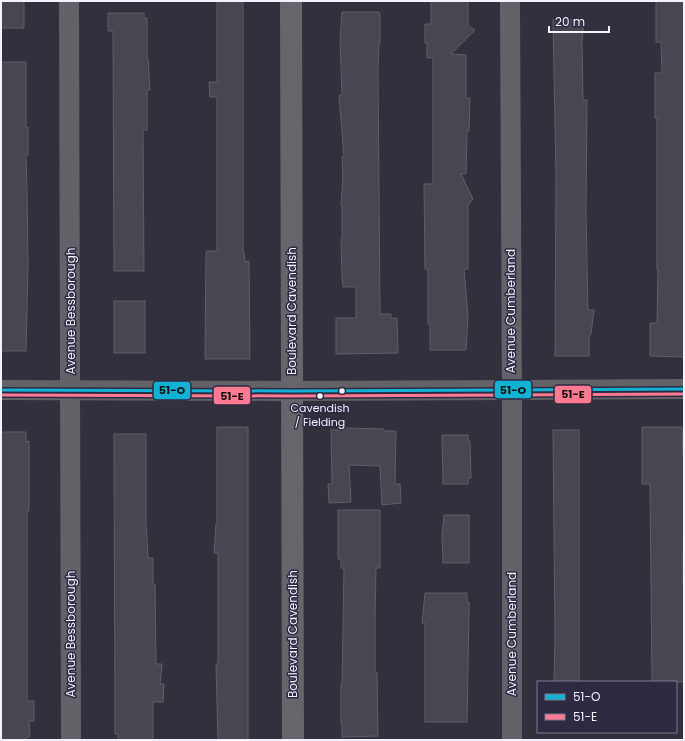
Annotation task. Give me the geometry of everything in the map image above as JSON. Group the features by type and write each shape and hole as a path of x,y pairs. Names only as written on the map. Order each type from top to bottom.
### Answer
{"main road":[{"name":"Boulevard Cavendish","path":"291,1 293,740"}],"street":[{"name":"Avenue Bessborough","path":"69,1 71,740"},
{"name":"Avenue Cumberland","path":"510,1 512,740"},
{"path":"1,390 292,391 684,389"}],"building":[{"path":"1,1 24,1 24,28 1,28"},
{"path":"217,1 243,1 243,252 245,262 249,261 250,359 205,359 206,251 217,251 217,97 210,97 209,82 217,82"},
{"path":"431,1 468,1 468,26 475,30 451,54 466,55 466,98 470,98 469,131 467,131 466,174 461,174 473,199 468,205 468,269 464,269 468,317 466,350 430,350 430,324 428,324 428,269 425,269 424,184 433,184 433,58 427,58 427,43 425,43 425,24 431,24"},
{"path":"656,1 684,1 684,357 650,356 650,323 657,323 658,270 657,118 655,118 655,73 662,73 661,42 656,42"},
{"path":"342,12 379,12 380,14 378,69 380,314 391,314 391,318 397,318 398,353 336,354 336,318 356,318 356,287 343,287 342,277 341,205 343,177 342,157 344,157 339,95 342,95 340,39"},
{"path":"108,13 144,13 144,18 147,18 147,58 150,90 147,90 147,130 143,130 144,271 114,271 113,31 108,31"},
{"path":"553,20 584,20 582,41 583,100 587,100 586,213 588,310 594,310 591,334 589,336 589,356 555,356 556,174"},
{"path":"1,62 26,62 26,127 28,127 28,155 26,155 28,264 26,351 1,351"},
{"path":"114,301 145,301 145,353 114,353"},
{"path":"217,427 248,427 248,740 218,740 216,664 218,664 218,553 214,553 217,523"},
{"path":"642,427 682,427 684,454 684,682 652,681 650,484 642,484"},
{"path":"344,428 384,429 384,431 396,431 395,484 400,484 401,503 382,505 380,466 349,465 351,502 329,503 328,484 332,484 331,430 344,430"},
{"path":"553,430 579,430 579,681 554,681"},
{"path":"1,432 26,432 26,442 29,441 29,511 27,511 27,701 34,701 34,721 29,721 30,736 23,740 1,740"},
{"path":"114,434 146,434 146,522 148,558 153,558 153,584 155,584 156,664 162,664 160,684 164,684 163,702 153,702 153,740 118,740 118,734 115,734"},
{"path":"442,435 468,435 468,441 470,441 471,478 468,478 468,484 443,484"},
{"path":"338,510 380,510 380,568 376,568 375,620 375,672 377,672 378,736 342,737 341,684 344,568 341,568 341,559 338,559"},
{"path":"444,515 469,515 469,563 443,563 442,535"},
{"path":"425,593 467,593 469,611 467,722 425,722 425,623 422,623"}],"transit line":[{"name":"51-O","path":"1,390 292,391 684,389"},
{"name":"51-E","path":"1,395 292,396 684,394"}],"place":[{"name":"Cavendish / Fielding","path":"320,396"}]}
